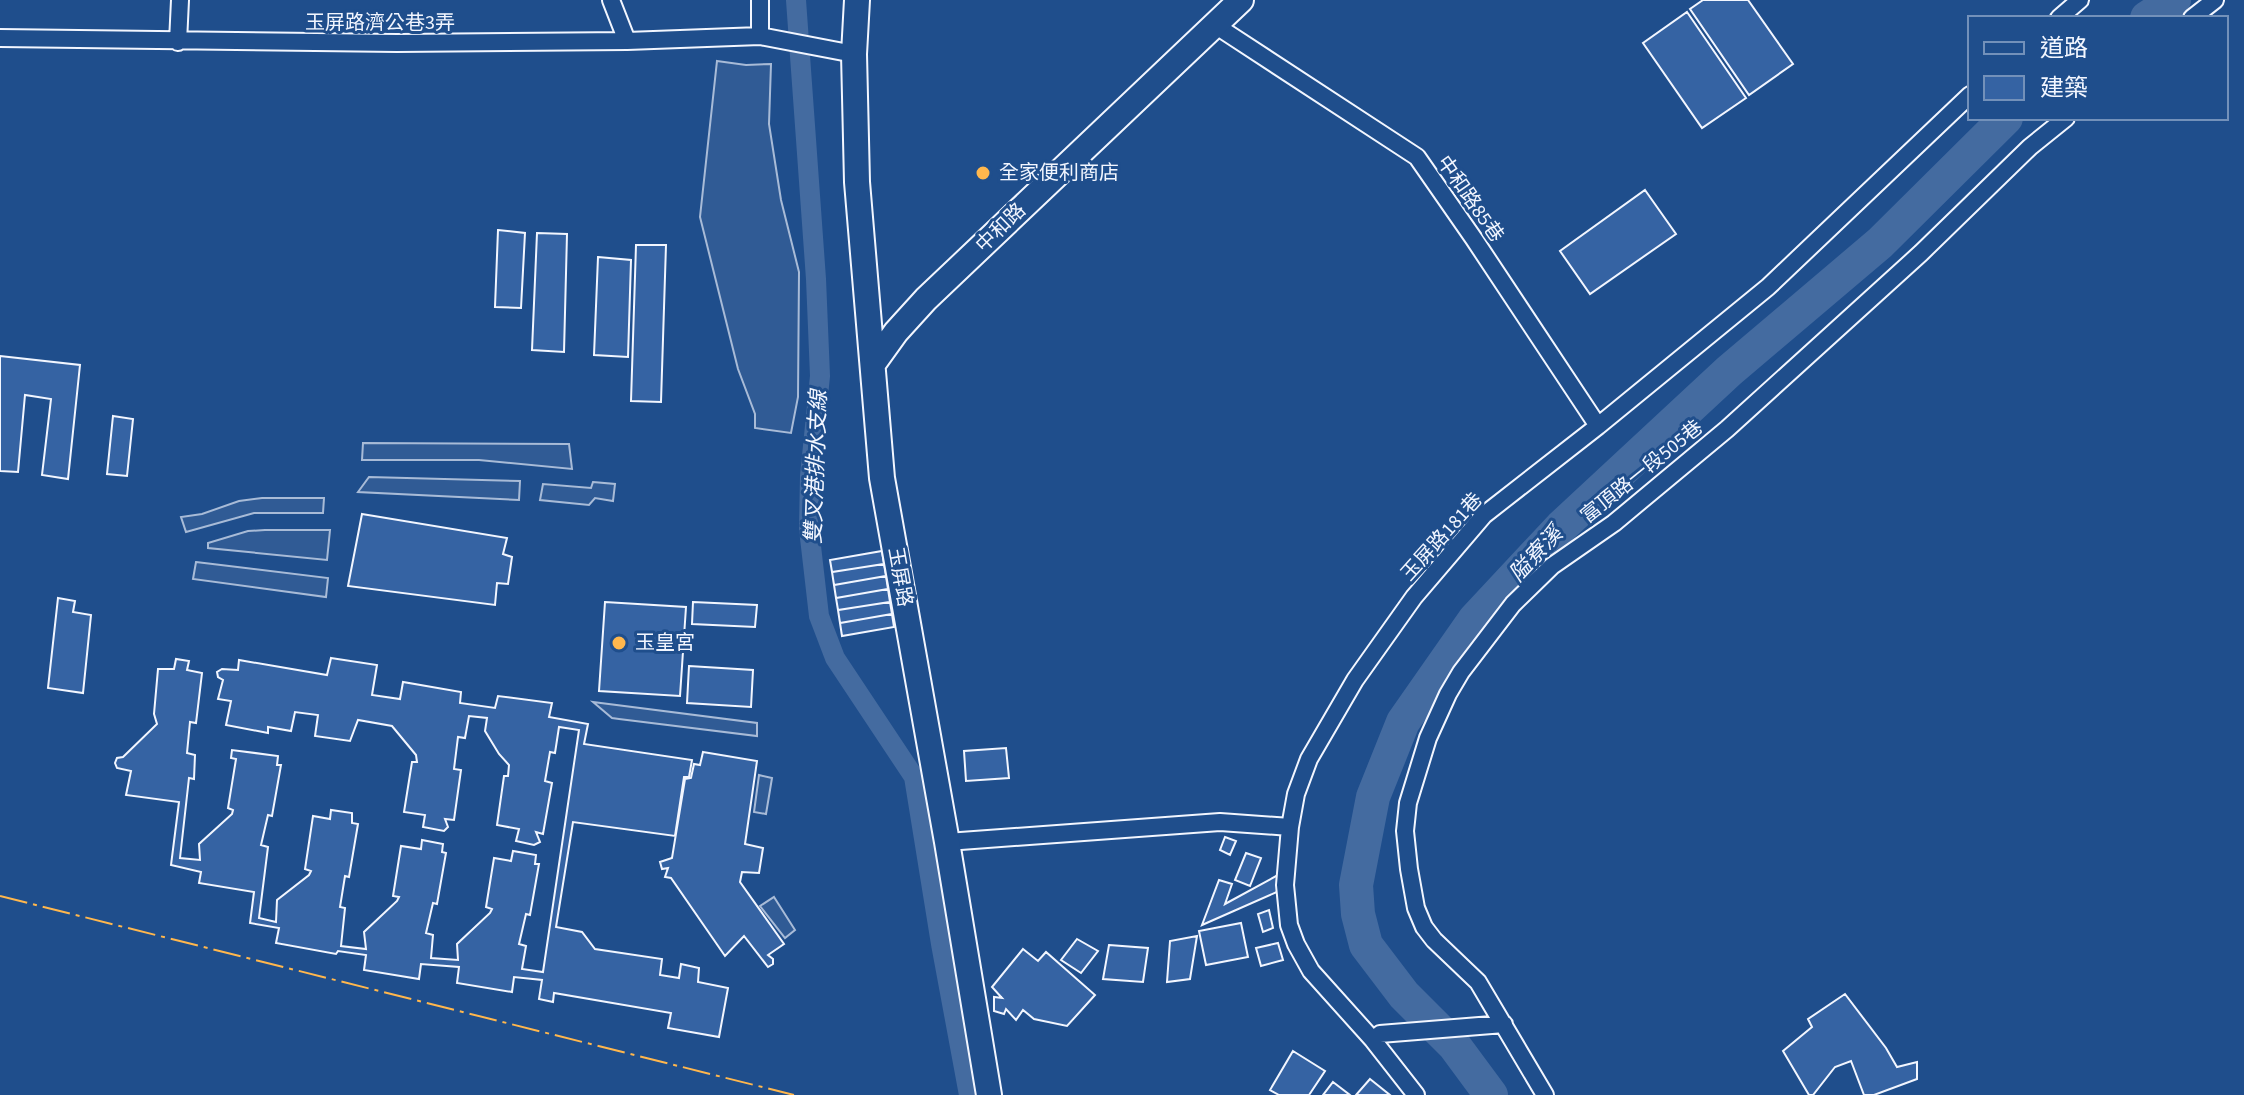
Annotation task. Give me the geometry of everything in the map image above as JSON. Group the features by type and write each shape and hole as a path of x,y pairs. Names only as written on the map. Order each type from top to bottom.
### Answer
{"street":[{"path":"178,42 180,0"},
{"path":"611,0 627,41"},
{"path":"760,0 760,36 854,54"},
{"name":"玉屏路","path":"857,0 854,54 857,182 882,478 989,1095"},
{"name":"中和路","path":"873,364 926,299 1241,0"},
{"path":"2061,16 2080,0"},
{"path":"2195,16 2215,0"},
{"name":"中和路85巷","path":"1215,25 1417,157 1598,426"},
{"name":"玉屏路濟公巷3弄","path":"0,38 397,43 627,41 760,36"},
{"name":"玉屏路181巷","path":"1416,1095 1376,1037 1311,971 1289,925 1285,885 1290,827 1296,794 1309,759 1355,680 1414,597 1484,515 1768,287 1968,97"},
{"name":"富頂路一段505巷","path":"1545,1095 1496,1024 1478,982 1424,927 1416,908 1405,831 1408,803 1428,738 1448,694 1513,604 1552,566 1614,523 1727,429 1921,253 2030,147 2064,120"},
{"path":"947,842 1220,822 1290,827"},
{"path":"1376,1037 1496,1024"}],"shaded area":[{"path":"717,61 771,64 769,124 781,200 799,272 798,397 791,433 755,428 755,414 738,369 700,217"},
{"path":"363,443 569,444 572,469 479,460 362,460"},
{"path":"369,477 520,481 519,500 358,492"},
{"path":"593,482 615,484 613,501 595,498 589,505 540,500 543,484 591,488"},
{"path":"262,498 324,498 323,513 254,513 186,532 181,517"},
{"path":"330,530 327,560 208,548 208,543 248,531"},
{"path":"196,562 328,578 326,597 193,579"},
{"path":"593,702 757,723 757,736 612,718"},
{"path":"759,775 772,778 766,814 754,812"},
{"path":"774,897 795,930 785,938 760,906"}],"building":[{"path":"1703,0 1748,0 1793,64 1749,95 1690,9"},
{"path":"1687,12 1746,98 1702,128 1643,43"},
{"path":"1645,190 1676,234 1590,294 1560,251"},
{"path":"498,230 525,233 521,308 495,307"},
{"path":"537,233 567,234 564,352 532,350"},
{"path":"636,245 666,245 661,402 631,401"},
{"path":"598,257 631,260 628,357 594,355"},
{"path":"0,356 80,365 68,479 42,475 51,399 25,395 18,472 0,471"},
{"path":"113,416 133,419 127,476 107,474"},
{"path":"362,514 507,538 503,554 512,557 508,584 497,583 495,605 348,586"},
{"path":"882,551 884,564 832,572 830,560"},
{"path":"884,564 886,576 834,585 832,572"},
{"path":"886,576 888,589 836,598 834,585"},
{"path":"888,589 890,602 838,610 836,598"},
{"path":"58,598 75,601 73,612 91,615 83,693 48,688"},
{"path":"605,602 686,607 680,696 599,691"},
{"path":"693,602 757,605 755,627 692,624"},
{"path":"890,602 892,614 840,623 838,610"},
{"path":"892,614 894,627 842,636 840,623"},
{"path":"331,658 377,665 372,695 400,699 403,682 461,692 460,703 495,708 498,696 552,703 549,717 588,724 584,744 692,760 689,777 684,777 675,836 573,822 556,927 582,932 595,949 662,959 660,975 679,978 681,964 699,968 698,982 728,988 719,1037 668,1028 671,1013 554,993 553,1002 539,999 542,980 514,977 512,992 457,983 459,967 421,964 419,979 364,970 366,955 338,951 336,954 276,943 279,928 250,923 254,892 199,883 201,872 171,865 179,802 126,795 131,771 117,768 115,763 157,724 154,714 158,669 174,669 176,659 189,661 187,670 202,673 196,723 190,722 187,753 195,755 194,779 189,778 180,858 200,860 199,844 232,814 233,810 228,808 236,759 231,758 232,750 278,756 277,765 281,765 272,816 268,815 261,845 268,847 259,918 276,922 277,900 309,875 311,871 305,869 313,816 330,819 331,810 352,813 352,823 358,824 349,877 345,876 340,907 345,908 341,946 366,949 364,932 399,897 393,896 401,846 421,849 422,840 443,844 442,852 446,853 437,904 433,903 426,933 433,935 431,958 458,960 457,944 492,909 486,907 494,858 511,861 513,851 536,855 535,864 539,864 530,915 526,914 519,944 526,946 522,969 543,972 579,730 559,727 555,753 550,752 545,781 552,783 543,834 536,832 540,842 534,845 516,841 519,829 497,825 504,776 508,776 509,765 485,731 487,718 469,716 465,738 458,737 454,769 461,770 454,820 445,819 448,827 444,831 423,827 425,815 404,812 412,762 417,762 416,755 392,726 358,720 350,741 315,736 318,715 295,712 291,731 268,727 268,733 226,725 231,701 218,699 223,680 217,672 222,669 238,670 239,660 327,675"},
{"path":"689,666 753,670 751,707 687,703"},
{"path":"1006,748 1009,778 966,781 964,751"},
{"path":"703,752 757,761 745,844 763,848 759,873 742,872 740,882 784,944 768,955 773,959 773,964 768,967 744,936 725,956 671,878 665,877 668,868 662,869 660,862 672,858 685,779 691,778 694,764 700,765"},
{"path":"1225,837 1236,841 1230,855 1220,850"},
{"path":"1246,853 1261,858 1250,886 1235,880"},
{"path":"1278,875 1279,891 1202,925 1219,880 1232,884 1225,904"},
{"path":"1269,910 1273,928 1263,932 1258,914"},
{"path":"1241,923 1248,957 1206,965 1199,931"},
{"path":"1197,936 1190,979 1167,982 1170,941"},
{"path":"1077,939 1098,951 1081,973 1061,960"},
{"path":"1278,943 1283,960 1261,966 1256,948"},
{"path":"1109,945 1148,948 1143,982 1103,979"},
{"path":"1023,949 1038,961 1046,952 1095,995 1067,1026 1034,1019 1023,1010 1016,1020 1006,1009 1004,1014 994,1011 994,997 1002,998 992,987"},
{"path":"1845,994 1897,1067 1917,1062 1917,1079 1874,1095 1864,1095 1851,1061 1835,1067 1813,1095 1809,1095 1783,1051 1812,1027 1808,1019"},
{"path":"1293,1051 1325,1071 1309,1095 1279,1095 1270,1090"},
{"path":"1370,1079 1390,1095 1356,1095"},
{"path":"1333,1082 1350,1095 1323,1095"}],"waterway":[{"name":"雙叉港排水支線","path":"796,0 820,376 810,476 809,529 819,616 835,658 914,777 969,1095"},
{"name":"隘寮溪","path":"2150,16 2174,0"},
{"name":"隘寮溪","path":"1491,1095 1454,1045 1404,995 1366,945 1358,914 1356,885 1373,797 1403,722 1475,619 1561,527 1729,371 1880,243 2004,120"}],"power":[{"path":"0,896 794,1095"}],"place":[{"name":"全家便利商店","path":"983,173"},
{"name":"玉皇宮","path":"619,643"}]}
